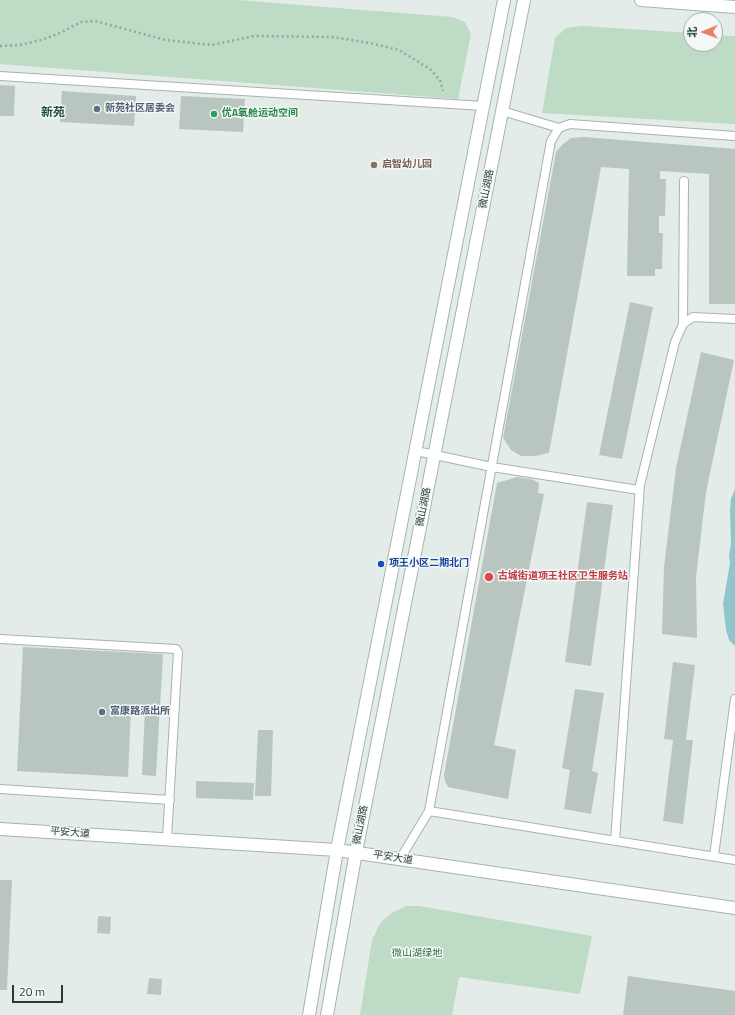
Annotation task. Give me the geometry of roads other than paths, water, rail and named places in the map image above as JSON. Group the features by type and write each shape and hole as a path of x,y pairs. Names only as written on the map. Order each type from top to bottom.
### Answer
{"street":[{"name":"微山湖路","path":"309,1015 337,850 504,0"},
{"name":"微山湖路","path":"327,1015 356,852 524,0"},
{"path":"641,0 735,7"},
{"name":"平安大道","path":"0,829 356,852 735,908"}],"lane":[{"path":"0,76 484,106"},
{"path":"502,111 559,128 570,124 735,136"},
{"path":"400,859 429,811 551,141 559,128"},
{"path":"615,841 640,490 675,342 683,324 684,181"},
{"path":"683,324 694,317 735,319"},
{"path":"416,451 492,467 640,490"},
{"path":"0,639 176,649 178,652 168,839"},
{"path":"714,856 735,699"},
{"path":"0,789 170,800"},
{"path":"429,811 735,860"}],"water":[{"path":"735,489 735,646 729,640 726,630 723,604 730,563 731,499"}],"place":[{"name":"新苑社区居委会","path":"97,109"},
{"name":"优A氧舱运动空间","path":"214,114"},
{"name":"启智幼儿园","path":"374,165"},
{"name":"项王小区二期北门","path":"381,564"},
{"name":"古城街道项王社区卫生服务站","path":"489,577"},
{"name":"富康路派出所","path":"102,712"}],"district":[{"name":"新苑","path":"53,113"}],"park label":[{"name":"微山湖绿地","path":"417,954"}]}
